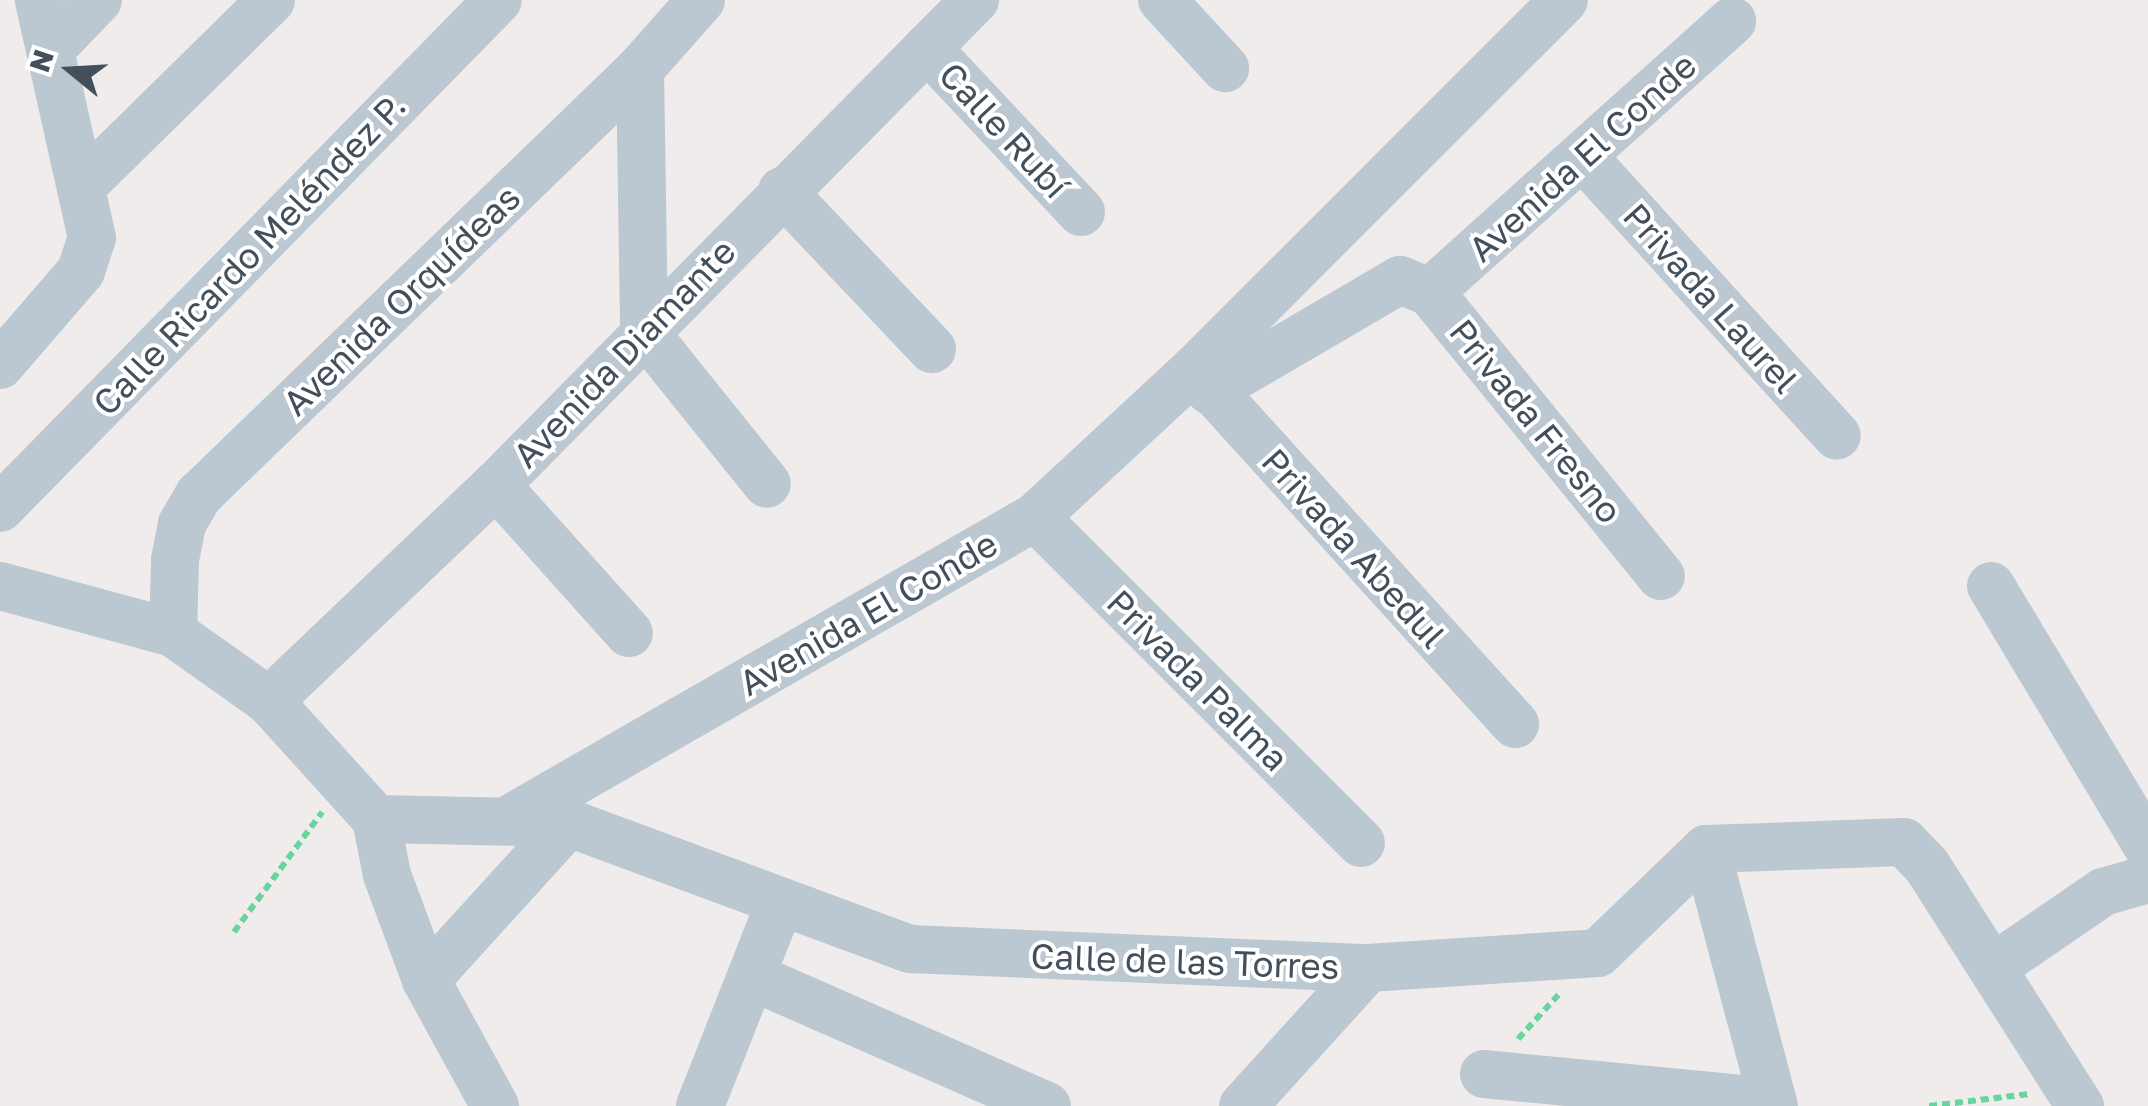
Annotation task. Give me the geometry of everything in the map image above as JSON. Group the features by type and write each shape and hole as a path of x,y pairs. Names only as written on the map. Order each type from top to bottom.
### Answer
{"street":[{"path":"0,365 81,271 92,238 39,0"},
{"path":"50,49 98,0"},
{"path":"82,186 271,0"},
{"name":"Calle Ricardo Meléndez P.","path":"0,508 498,0"},
{"name":"Avenida Orquídeas","path":"174,633 175,560 182,524 199,495 640,69 701,0"},
{"name":"Avenida Diamante","path":"269,702 496,485 782,191 975,0"},
{"path":"1162,0 1225,68"},
{"path":"1202,381 1564,0"},
{"name":"Avenida El Conde","path":"513,817 1035,517 1202,381 1415,286 1585,159 1731,21"},
{"name":"Calle Rubí","path":"927,48 1081,212"},
{"path":"640,69 644,331 768,484"},
{"name":"Privada Laurel","path":"1585,159 1837,436"},
{"path":"782,191 932,349"},
{"name":"Privada Fresno","path":"1415,286 1662,576"},
{"name":"Privada Abedul","path":"1202,381 1515,724"},
{"path":"496,485 629,634"},
{"name":"Privada Palma","path":"1035,517 1361,843"},
{"path":"0,586 174,633 269,702 376,819 387,875 426,980 494,1106"},
{"path":"1991,586 2148,846"},
{"name":"Calle de las Torres","path":"376,819 513,817 569,823 779,905 910,949 1368,968 1598,953"},
{"path":"426,980 569,823"},
{"path":"1598,953 1706,849 1904,842 1927,866 2075,1098"},
{"path":"1484,1074 1774,1104 1706,849"},
{"path":"1992,968 2103,892 2148,879"},
{"path":"700,1106 779,905"},
{"path":"1243,1106 1368,968"},
{"path":"753,977 1047,1106"}],"path":[{"path":"234,932 344,782"},
{"path":"1484,1074 1598,953"},
{"path":"1928,1106 2075,1098"}]}
